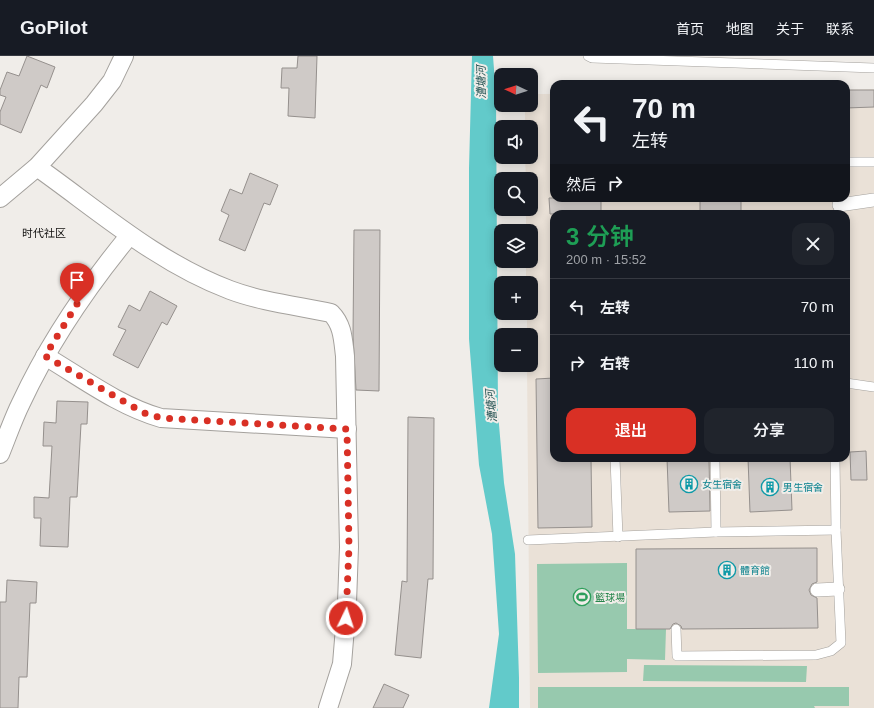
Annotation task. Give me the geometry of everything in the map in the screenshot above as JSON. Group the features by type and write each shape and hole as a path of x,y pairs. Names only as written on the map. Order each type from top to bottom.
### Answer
{"street":[{"path":"0,198 37,167 98,99 112,81 124,56"},
{"path":"37,167 129,236 194,275 231,290 331,313 338,320 346,356 349,547 347,603 342,664 328,708"},
{"path":"839,206 874,200"},
{"path":"0,454 21,403 45,356 77,304 102,268 129,236"},
{"path":"45,356 119,400 144,413 161,418 347,429"},
{"path":"817,590 838,589"}],"lane":[{"path":"588,56 592,58 874,68"},
{"path":"850,162 874,162"},
{"path":"850,384 874,387"},
{"path":"615,462 618,536"},
{"path":"715,462 716,532"},
{"path":"676,629 677,656 816,655 831,651 840,643 834,462"},
{"path":"528,540 716,532 836,530"}],"shaded area":[{"path":"874,89 874,708 530,708 527,372 538,372 538,328 527,328 527,320 538,320 538,276 526,276 526,268 538,268 538,224 526,224 526,216 538,216 538,172 526,172 525,164 538,164 538,120 525,120 525,112 538,112 538,94 550,94 550,202 850,202 850,90"}],"green space":[{"name":"籃球場","path":"627,563 627,629 666,629 665,660 627,659 627,672 538,673 537,564"},
{"path":"644,665 807,666 806,682 643,681"},
{"path":"538,687 849,687 849,706 814,706 815,708 538,708"}],"water":[{"name":"漕塘河","path":"472,56 493,56 494,112 496,112 496,120 494,120 494,164 496,164 496,172 494,172 494,216 497,216 497,224 494,224 494,268 497,268 497,276 494,276 494,320 497,320 497,328 494,328 494,372 498,372 498,413 504,483 515,554 519,708 489,708 499,634 492,534 479,465 469,339 469,168"}],"building":[{"path":"27,56 55,67 47,88 41,85 21,133 0,124 0,112 6,97 0,95 0,90 7,72 19,76"},
{"path":"298,56 317,56 315,118 288,116 289,88 281,88 282,68 297,68"},
{"path":"850,90 874,90 874,107 850,108"},
{"path":"250,173 278,185 270,205 264,203 245,251 219,240 229,215 221,211 230,189 242,194"},
{"path":"549,198 550,202 601,202 601,210 550,210 550,214"},
{"path":"700,202 741,202 741,210 700,210"},
{"path":"354,230 380,230 379,391 356,390 353,336"},
{"path":"150,291 177,306 167,325 162,322 138,368 113,355 126,330 118,327 129,305 140,311"},
{"path":"550,378 550,462 591,462 592,527 538,528 536,379"},
{"path":"57,401 88,402 87,424 81,424 77,497 70,497 68,547 40,546 41,518 34,518 34,497 49,498 52,446 43,446 44,422 56,423"},
{"path":"408,417 434,418 433,579 428,579 421,658 395,655 402,581 407,582"},
{"path":"866,451 867,480 851,480 850,452"},
{"name":"女生宿舍","path":"667,462 709,462 710,511 669,512"},
{"name":"男生宿舍","path":"748,462 790,462 792,510 750,512"},
{"name":"體育館","path":"817,548 817,582 812,584 809,590 811,595 817,598 818,628 682,629 681,626 676,623 673,624 670,629 636,629 636,549"},
{"path":"7,580 37,582 36,603 30,603 27,677 19,677 18,708 0,708 0,602 6,602"},
{"path":"384,684 409,695 403,708 373,708"}],"place":[{"name":"女生宿舍","path":"689,484"},
{"name":"男生宿舍","path":"770,487"},
{"name":"體育館","path":"727,570"},
{"name":"籃球場","path":"582,597"}],"district":[{"name":"时代社区","path":"44,233"}],"route":[{"path":"77,304 45,356 119,400 144,413 161,418 347,429 349,547 346,618"}]}
